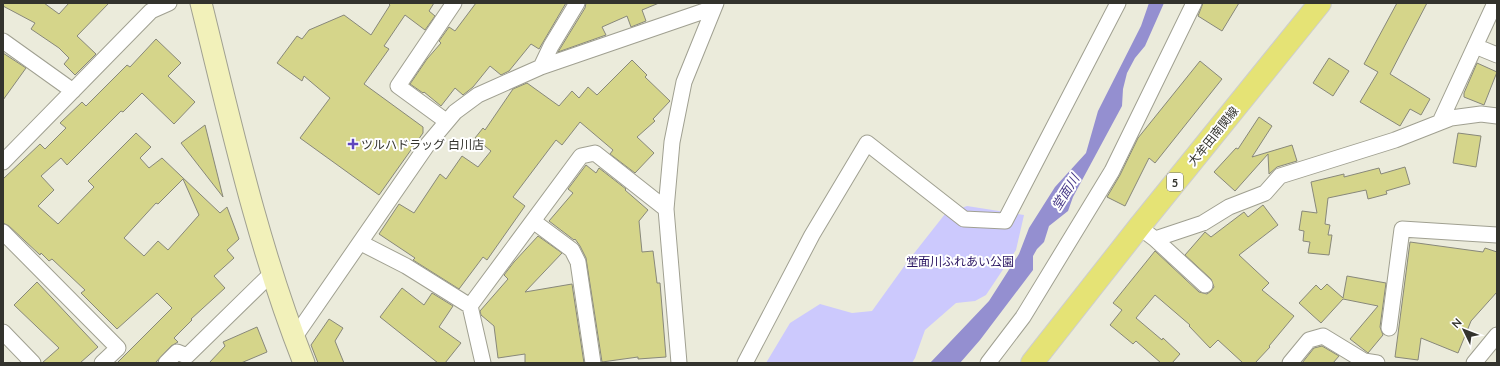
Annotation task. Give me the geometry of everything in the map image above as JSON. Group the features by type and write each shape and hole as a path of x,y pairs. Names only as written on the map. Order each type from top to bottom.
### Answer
{"main road":[{"name":"大牟田南関線","path":"1032,363 1147,233 1320,3"}],"street":[{"path":"3,162 151,11 168,3"},
{"path":"201,3 248,192 294,338 304,363"},
{"path":"446,121 398,86 454,3"},
{"path":"541,67 551,46 577,3"},
{"path":"745,363 812,235 867,142 964,219 1005,221 1118,3"},
{"path":"988,363 1024,317 1112,171 1194,3"},
{"path":"1440,122 1495,3"},
{"path":"294,338 428,144 455,112 478,95 541,67 715,5"},
{"path":"679,363 666,209 672,142 684,82 715,5"},
{"path":"3,42 73,91"},
{"path":"1475,46 1497,55"},
{"path":"1147,233 1203,223 1229,207 1265,193 1280,176 1394,140 1451,118 1481,114 1497,116"},
{"path":"470,306 581,156 595,154 666,209"},
{"path":"533,221 572,250 578,262 593,363"},
{"path":"1389,328 1402,228 1497,235"},
{"path":"3,232 118,348 102,363"},
{"path":"1147,233 1205,285"},
{"path":"361,243 406,266 470,306 483,363"},
{"path":"166,363 177,352 186,356 273,272"},
{"path":"3,332 33,363"},
{"path":"1474,363 1497,335"},
{"path":"1290,363 1309,340 1322,336 1364,361 1377,363"}],"green space":[{"name":"堂面川ふれあい公園","path":"967,206 1024,215 1016,250 986,295 975,301 956,303 925,330 912,363 766,363 790,323 820,304 852,313 872,311 908,261 945,214"}],"water":[{"name":"堂面川","path":"1149,3 1164,3 1145,46 1135,58 1127,73 1123,89 1122,106 1073,197 1068,211 1049,226 1044,242 1033,256 1033,270 980,340 960,363 930,363 989,301 1019,254 1029,228 1055,187 1086,153 1098,111 1141,26"}],"building":[{"path":"3,3 44,3 59,14 69,3 109,3 77,36 96,54 75,75 64,64 69,58 59,48 31,29 35,23 3,6"},
{"path":"388,3 434,3 429,11 435,16 425,30 405,15 384,46 389,49 364,84 423,127 423,133 379,195 300,138 330,98 304,76 302,81 277,63 297,36 302,39 309,30 344,15 371,35 390,5"},
{"path":"476,3 566,3 539,49 531,44 509,71 501,75 490,66 473,87 463,95 455,88 441,106 424,92 423,93 410,84 427,59 441,43 439,41 449,27 455,31"},
{"path":"586,3 659,3 642,10 646,21 631,27 627,16 602,27 606,35 558,52 585,8"},
{"path":"1203,3 1239,3 1222,31 1198,16"},
{"path":"1397,3 1427,3 1390,74 1430,99 1421,115 1410,109 1400,126 1360,102 1378,72 1364,64"},
{"path":"156,39 181,63 168,76 195,102 174,124 142,93 123,112 121,111 67,165 61,158 41,176 54,190 38,206 58,224 94,187 88,181 136,133 151,147 140,158 149,168 162,158 220,213 227,207 239,239 227,250 234,258 214,276 225,288 191,319 192,320 174,338 178,342 171,346 155,363 117,363 172,308 157,293 117,329 81,293 85,290 52,259 49,261 41,253 40,255 9,226 3,223 3,179 40,144 45,149 66,128 60,123 82,102 86,106 127,65 130,67","holes":["183,179 199,215 168,250 158,241 144,256 124,238 156,203 158,204"]},
{"path":"3,53 26,68 3,100"},
{"path":"1329,58 1349,71 1333,96 1313,83"},
{"path":"632,60 647,75 645,77 670,101 653,119 655,121 637,137 654,153 635,173 610,154 613,150 580,122 562,145 556,140 513,197 525,206 487,260 483,257 459,289 413,260 415,258 379,234 399,204 414,213 440,174 446,179 462,156 478,167 491,151 475,138 483,128 485,130 513,89 527,83 559,106 572,91 579,98 588,87 597,95"},
{"path":"1200,61 1222,79 1155,163 1149,158 1125,206 1107,197 1120,175 1138,138"},
{"path":"1477,63 1497,72 1484,105 1464,97 1464,93"},
{"path":"1259,117 1272,126 1252,157 1292,145 1297,161 1277,167 1269,174 1268,154 1235,191 1214,172 1236,148 1238,149"},
{"path":"205,125 223,197 181,143"},
{"path":"1458,133 1481,136 1476,167 1453,163"},
{"path":"586,165 596,173 599,168 626,189 625,190 648,210 639,221 642,252 653,251 657,283 660,283 666,357 638,359 638,357 602,362 586,258 575,239 574,240 549,221 573,193 568,189"},
{"path":"1405,167 1410,184 1386,191 1387,194 1368,199 1366,190 1328,198 1325,224 1330,225 1328,235 1332,235 1329,255 1308,253 1310,242 1303,241 1304,231 1299,230 1302,211 1317,213 1311,182 1344,174 1344,177 1379,168 1381,174"},
{"path":"1263,205 1278,225 1239,255 1269,283 1262,290 1294,316 1269,346 1270,347 1255,363 1243,363 1218,340 1210,348 1189,326 1190,325 1155,295 1136,318 1162,340 1163,338 1180,354 1172,363 1161,363 1136,341 1133,344 1110,325 1122,310 1113,303 1155,251 1199,292 1207,294 1211,291 1214,287 1211,279 1185,255 1205,232 1211,237 1244,212 1248,217"},
{"path":"538,236 562,253 525,292 572,284 584,363 525,363 525,354 498,358 494,326 481,315 480,311 508,279 504,275"},
{"path":"1410,242 1483,252 1485,248 1497,252 1497,292 1471,321 1458,353 1421,338 1418,360 1395,357"},
{"path":"1347,276 1386,283 1380,327 1383,335 1368,353 1350,339 1378,306 1343,299 1321,323 1299,303 1316,285 1321,290 1327,284 1343,298"},
{"path":"37,282 98,347 80,363 42,363 59,348 14,305"},
{"path":"402,288 424,305 432,293 453,306 439,327 461,343 445,363 438,363 380,317"},
{"path":"329,319 343,328 335,341 344,363 318,363 311,345"},
{"path":"257,327 267,352 241,363 209,363 225,346 223,342"},
{"path":"1322,346 1339,356 1333,363 1302,363 1314,348"}],"place":[{"name":"ツルハドラッグ 白川店","path":"353,144"}]}
